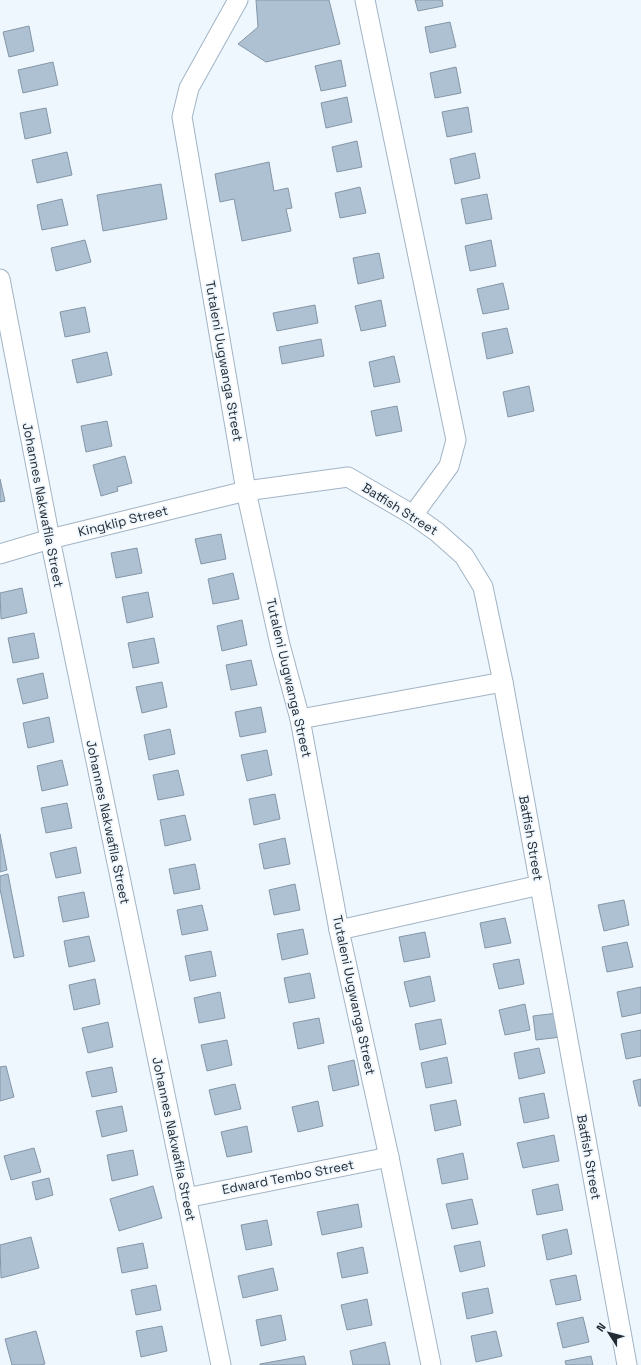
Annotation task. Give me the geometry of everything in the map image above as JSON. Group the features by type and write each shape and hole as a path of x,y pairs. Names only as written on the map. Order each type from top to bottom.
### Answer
{"street":[{"path":"365,0 456,440 448,466 413,515"},
{"name":"Tutaleni Uugwanga Street","path":"232,2 189,88 182,117 246,491 280,645 300,719 339,930 389,1157 431,1365"},
{"name":"Johannes Nakwafila Street","path":"0,278 50,539 221,1365"},
{"name":"Batfish Street","path":"246,491 348,478 413,515 437,532 464,556 483,587 503,682 627,1365"},
{"name":"Kingklip Street","path":"0,554 50,539 246,491"},
{"path":"300,719 503,682"},
{"path":"339,930 540,885"},
{"name":"Edward Tembo Street","path":"186,1198 389,1157"}],"building":[{"path":"256,0 329,0 340,44 266,62 238,44 258,27"},
{"path":"415,0 442,0 443,6 418,11"},
{"path":"450,22 456,47 430,53 425,27"},
{"path":"29,26 34,51 9,57 3,32"},
{"path":"341,60 346,86 321,91 315,66"},
{"path":"53,62 58,85 23,93 18,70"},
{"path":"456,67 461,93 435,98 430,73"},
{"path":"347,97 352,122 326,128 321,103"},
{"path":"468,107 472,132 447,137 442,112"},
{"path":"46,108 51,133 25,139 20,113"},
{"path":"357,141 362,167 337,172 332,147"},
{"path":"67,152 72,175 37,183 32,160"},
{"path":"475,153 480,178 455,184 450,159"},
{"path":"269,162 274,191 288,188 292,208 286,209 291,231 242,241 234,199 220,202 215,174"},
{"path":"161,184 167,219 103,231 97,195"},
{"path":"360,187 366,213 340,218 335,193"},
{"path":"487,194 492,219 466,224 461,199"},
{"path":"62,199 68,225 42,230 37,205"},
{"path":"85,240 91,262 56,271 51,248"},
{"path":"491,240 496,266 470,271 465,246"},
{"path":"379,253 384,278 358,284 353,258"},
{"path":"503,283 509,309 483,314 477,289"},
{"path":"381,300 386,326 361,331 355,306"},
{"path":"315,305 318,323 277,331 273,313"},
{"path":"85,307 90,332 65,337 60,312"},
{"path":"507,328 513,353 487,359 482,333"},
{"path":"321,339 324,356 282,364 279,347"},
{"path":"107,352 112,375 77,383 72,360"},
{"path":"394,356 400,382 374,387 369,362"},
{"path":"529,386 534,411 508,417 503,392"},
{"path":"397,406 402,431 376,436 371,411"},
{"path":"107,421 112,446 86,452 81,426"},
{"path":"125,456 132,483 117,487 118,491 101,496 93,465"},
{"path":"0,479 5,501 0,502"},
{"path":"221,534 226,559 201,564 195,539"},
{"path":"137,548 142,573 116,578 111,553"},
{"path":"233,573 239,599 213,604 208,579"},
{"path":"22,588 27,613 1,619 0,593"},
{"path":"148,592 153,617 127,623 122,597"},
{"path":"242,620 247,645 222,651 217,626"},
{"path":"34,633 39,658 13,663 8,638"},
{"path":"154,638 159,663 133,668 128,643"},
{"path":"251,660 257,685 231,690 226,665"},
{"path":"43,673 48,698 23,704 17,679"},
{"path":"162,682 167,707 142,713 136,687"},
{"path":"261,707 266,732 240,737 235,712"},
{"path":"49,717 54,742 28,748 23,723"},
{"path":"170,729 175,754 149,760 144,735"},
{"path":"267,750 272,775 247,781 241,755"},
{"path":"62,760 68,785 42,791 37,766"},
{"path":"178,770 184,795 158,800 153,775"},
{"path":"275,794 280,819 254,825 249,799"},
{"path":"67,803 72,828 46,833 41,808"},
{"path":"185,815 191,840 165,846 160,820"},
{"path":"0,834 7,870 0,872"},
{"path":"285,838 290,864 264,869 259,844"},
{"path":"76,847 81,873 56,878 50,853"},
{"path":"195,864 200,889 174,894 169,869"},
{"path":"8,874 24,956 14,958 0,889 0,876"},
{"path":"295,884 300,910 274,915 269,890"},
{"path":"84,892 89,917 63,922 58,897"},
{"path":"624,900 629,925 604,931 598,905"},
{"path":"202,905 208,930 182,935 177,910"},
{"path":"505,918 511,943 485,948 480,923"},
{"path":"303,929 308,954 282,960 277,934"},
{"path":"425,932 430,957 404,962 399,937"},
{"path":"89,936 95,961 69,967 64,941"},
{"path":"627,942 633,967 607,972 602,947"},
{"path":"211,951 216,976 190,981 185,956"},
{"path":"519,959 524,984 499,989 493,964"},
{"path":"310,973 315,998 289,1003 284,978"},
{"path":"430,976 435,1001 410,1007 404,982"},
{"path":"95,979 100,1004 74,1010 69,985"},
{"path":"641,987 641,1013 622,1017 617,992"},
{"path":"220,992 225,1018 199,1023 194,998"},
{"path":"525,1004 530,1030 505,1035 499,1010"},
{"path":"558,1013 561,1037 536,1040 533,1016"},
{"path":"319,1018 324,1043 298,1049 293,1023"},
{"path":"441,1019 446,1044 420,1050 415,1024"},
{"path":"108,1022 113,1047 88,1053 82,1028"},
{"path":"641,1030 641,1056 626,1059 621,1034"},
{"path":"227,1040 232,1065 207,1071 201,1045"},
{"path":"539,1048 545,1073 519,1079 514,1053"},
{"path":"447,1057 452,1083 426,1088 421,1063"},
{"path":"354,1060 359,1085 333,1091 328,1066"},
{"path":"6,1066 14,1097 0,1101 0,1067"},
{"path":"112,1067 117,1092 92,1097 86,1072"},
{"path":"641,1079 641,1106 639,1106 633,1081"},
{"path":"235,1084 241,1109 215,1115 209,1090"},
{"path":"544,1093 549,1118 524,1123 519,1098"},
{"path":"456,1100 461,1125 435,1131 430,1105"},
{"path":"318,1101 323,1126 298,1132 292,1107"},
{"path":"122,1106 127,1131 102,1137 96,1111"},
{"path":"247,1126 252,1152 227,1157 221,1132"},
{"path":"554,1135 559,1161 523,1168 517,1143"},
{"path":"34,1148 41,1172 11,1180 4,1156"},
{"path":"133,1150 138,1175 112,1181 107,1155"},
{"path":"463,1153 468,1179 442,1184 437,1159"},
{"path":"49,1178 53,1195 36,1200 32,1182"},
{"path":"558,1184 563,1210 537,1215 532,1190"},
{"path":"153,1186 162,1218 119,1231 110,1199"},
{"path":"472,1199 478,1224 452,1229 446,1204"},
{"path":"358,1204 362,1227 322,1235 317,1212"},
{"path":"267,1220 272,1245 246,1250 241,1225"},
{"path":"567,1229 572,1254 547,1260 542,1235"},
{"path":"31,1237 39,1268 1,1278 0,1245"},
{"path":"480,1241 485,1266 460,1272 454,1246"},
{"path":"143,1243 148,1268 122,1273 117,1248"},
{"path":"363,1247 368,1273 342,1278 337,1253"},
{"path":"273,1268 278,1290 243,1298 238,1276"},
{"path":"576,1275 581,1300 556,1305 550,1280"},
{"path":"156,1285 161,1310 136,1315 131,1290"},
{"path":"488,1288 493,1313 467,1319 462,1293"},
{"path":"367,1299 372,1325 347,1330 341,1305"},
{"path":"281,1315 286,1340 261,1346 256,1320"},
{"path":"583,1317 589,1342 563,1348 557,1323"},
{"path":"162,1326 167,1351 141,1357 136,1331"},
{"path":"36,1331 45,1364 12,1365 5,1339"},
{"path":"496,1331 502,1356 476,1362 471,1336"},
{"path":"385,1342 390,1365 353,1365 350,1351"},
{"path":"304,1356 306,1365 260,1365 260,1364"},
{"path":"591,1356 593,1365 566,1365 565,1361"}]}
